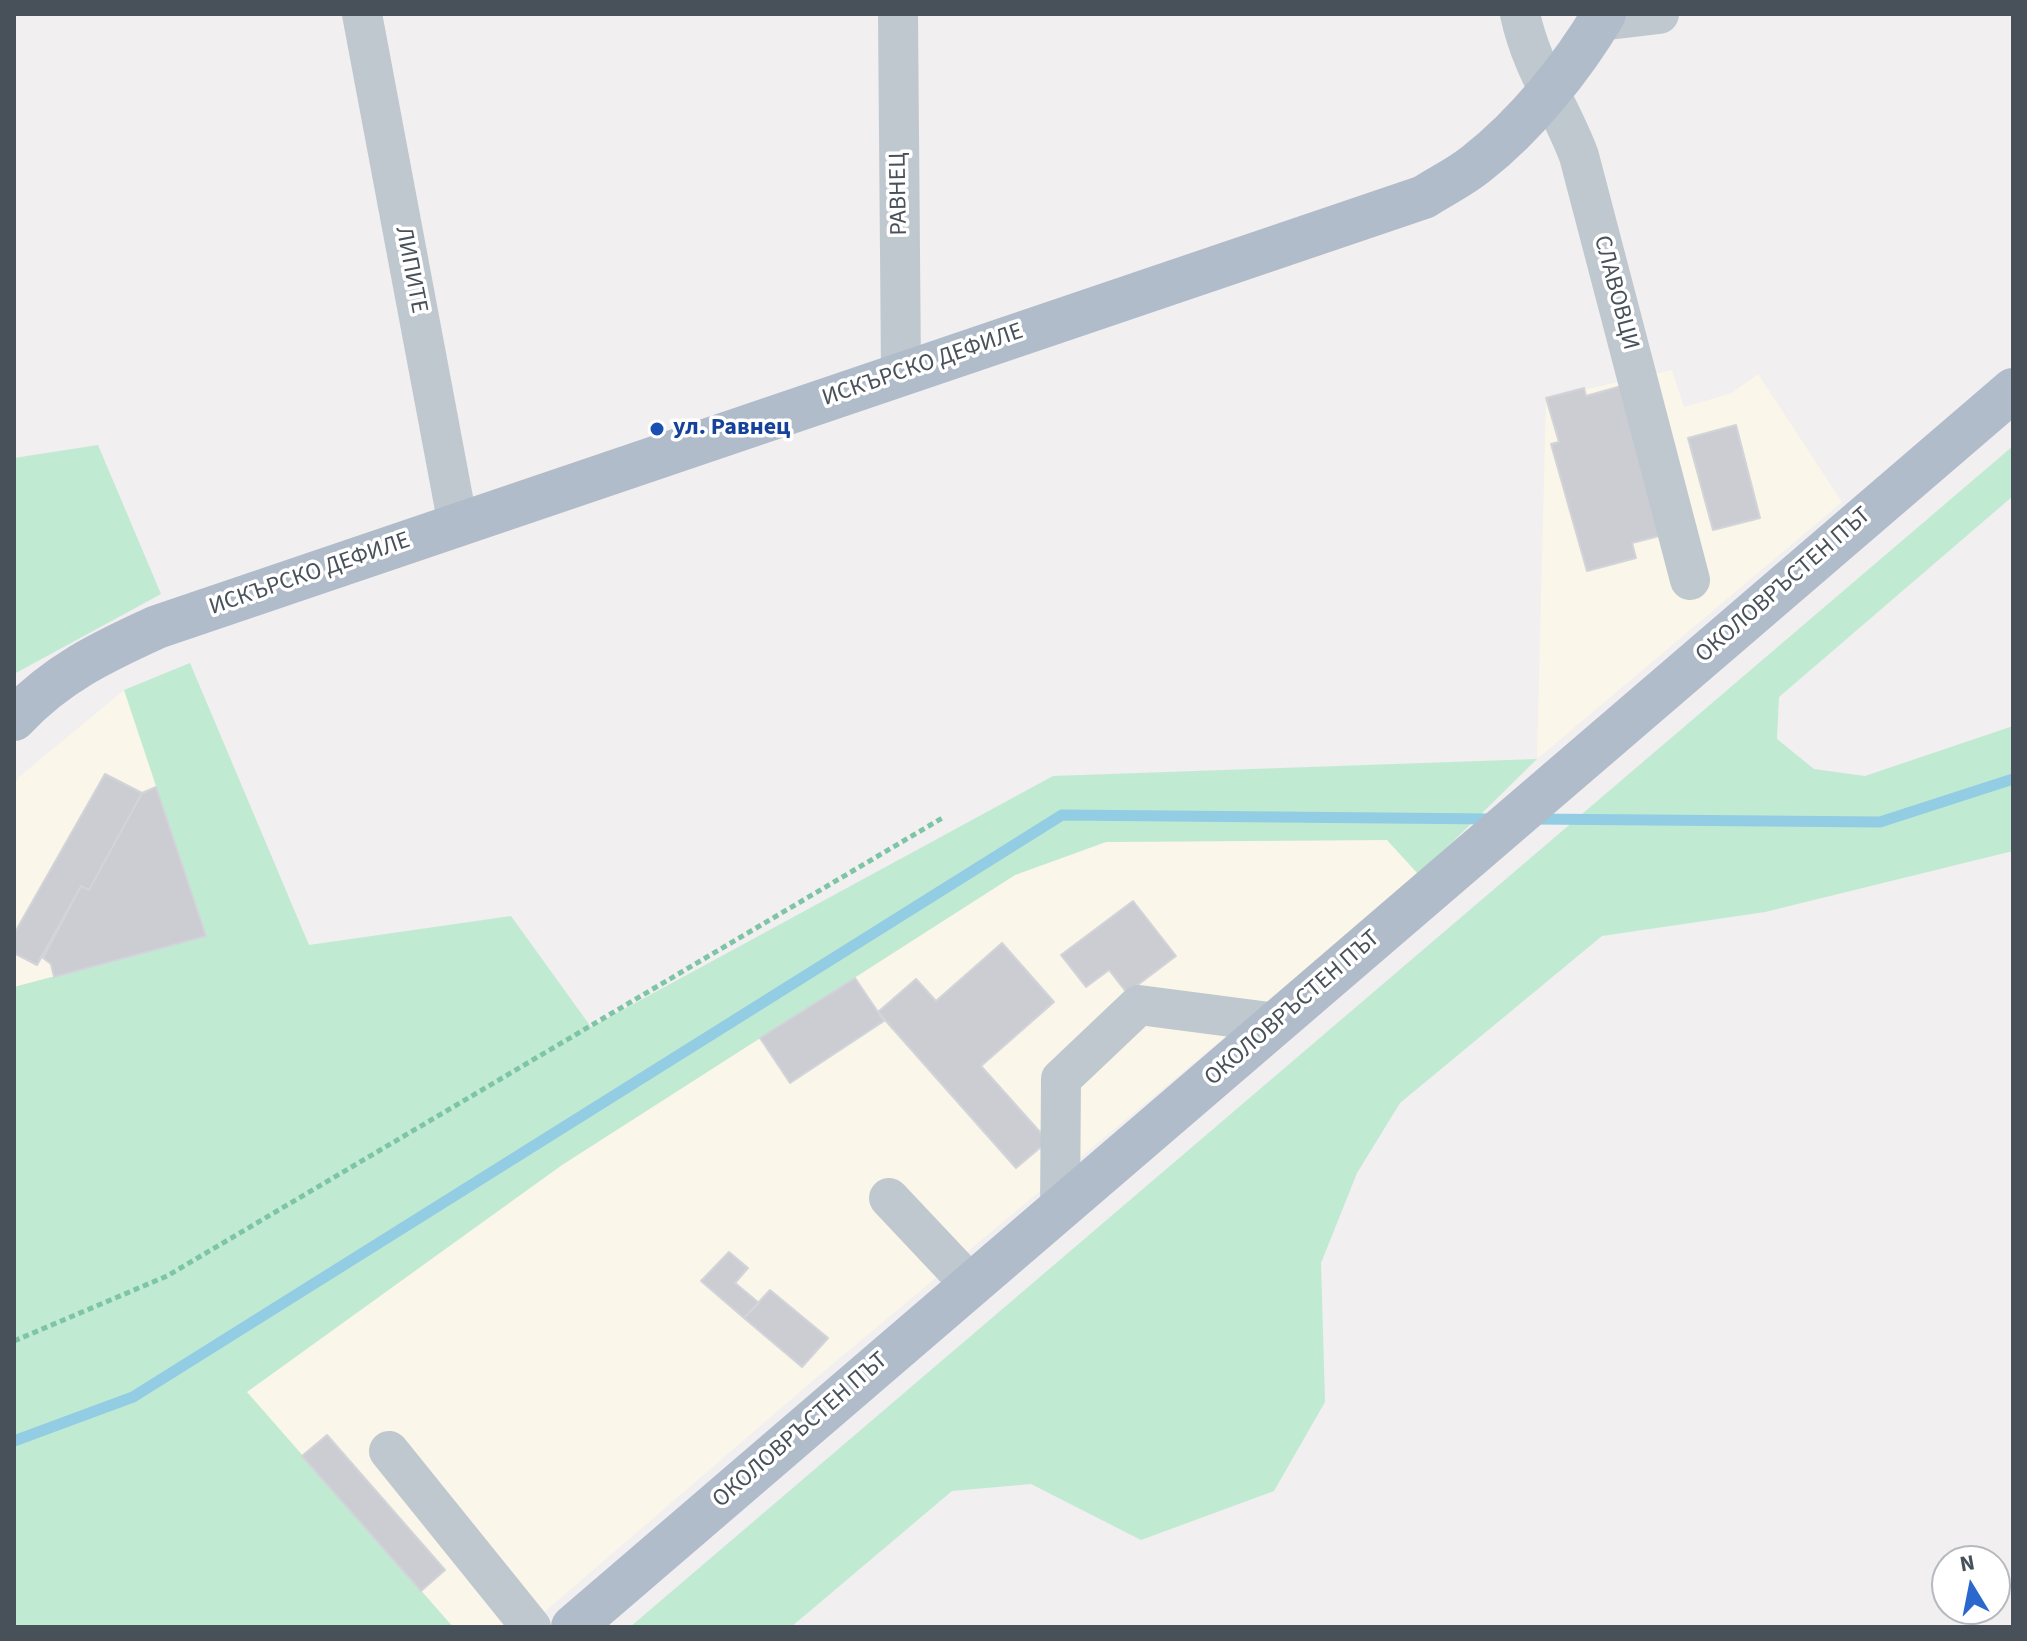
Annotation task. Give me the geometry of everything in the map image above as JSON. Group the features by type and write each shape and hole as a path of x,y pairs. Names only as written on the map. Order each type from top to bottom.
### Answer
{"main road":[{"name":"ИСКЪРСКО ДЕФИЛЕ","path":"14,719 34,698 95,655 157,627 1424,197 1474,166 1514,131 1548,92 1602,17"},
{"name":"ОКОЛОВРЪСТЕН ПЪТ","path":"573,1627 2013,390"}],"street":[{"name":"ЛИПИТЕ","path":"362,14 458,525"},
{"name":"РАВНЕЦ","path":"898,14 901,373"},
{"name":"СЛАВОВЦИ","path":"1520,14 1526,39 1548,92 1567,125 1579,156 1690,580"},
{"path":"1602,17 1659,14"},
{"path":"1060,1209 1061,1079 1139,1005 1277,1023"},
{"path":"889,1198 971,1285"},
{"path":"389,1451 531,1627"}],"path":[{"path":"14,1341 167,1276 944,817"}],"shaded area":[{"path":"1672,370 1684,407 1732,393 1758,374 1842,502 1537,759 1546,398"},
{"path":"124,690 206,936 14,987 14,785 19,777"},
{"path":"1387,840 1419,875 816,1378 527,1627 453,1627 246,1392 562,1165 1015,875 1106,842"}],"green space":[{"path":"98,445 161,594 14,674 14,458"},
{"path":"2013,446 2013,496 1779,697 1777,739 1814,769 1865,776 2013,726 2013,851 1765,912 1602,936 1400,1103 1357,1173 1321,1263 1325,1402 1274,1491 1141,1540 1031,1484 952,1491 791,1627 630,1627"},
{"path":"190,663 309,945 511,916 591,1027 1053,776 1537,759 1419,875 1387,840 1106,842 1015,875 562,1165 247,1392 453,1627 14,1627 14,987 206,936 124,690"}],"building":[{"path":"1625,385 1667,534 1632,543 1636,558 1587,571 1551,444 1559,442 1546,398 1584,388 1586,396"},
{"path":"1736,425 1760,518 1713,530 1688,438"},
{"path":"105,774 142,793 89,890 81,886 37,965 14,953 14,934"},
{"path":"156,787 206,936 54,977 51,964 43,958 81,886 89,890 142,793"},
{"path":"1133,901 1176,956 1127,993 1109,970 1086,987 1061,955"},
{"path":"1002,943 1054,1002 981,1066 1048,1141 1016,1168 878,1012 916,979 936,1001"},
{"path":"855,978 884,1021 790,1083 760,1038"},
{"path":"729,1252 748,1268 735,1283 759,1303 744,1318 701,1281"},
{"path":"770,1290 828,1338 802,1367 744,1318"},
{"path":"327,1435 445,1570 421,1591 302,1456"}],"waterway":[{"path":"1535,819 1880,822 2013,779"},
{"path":"14,1441 133,1397 1062,815 1494,819"}],"place":[{"name":"ул. Равнец","path":"657,429"}]}
